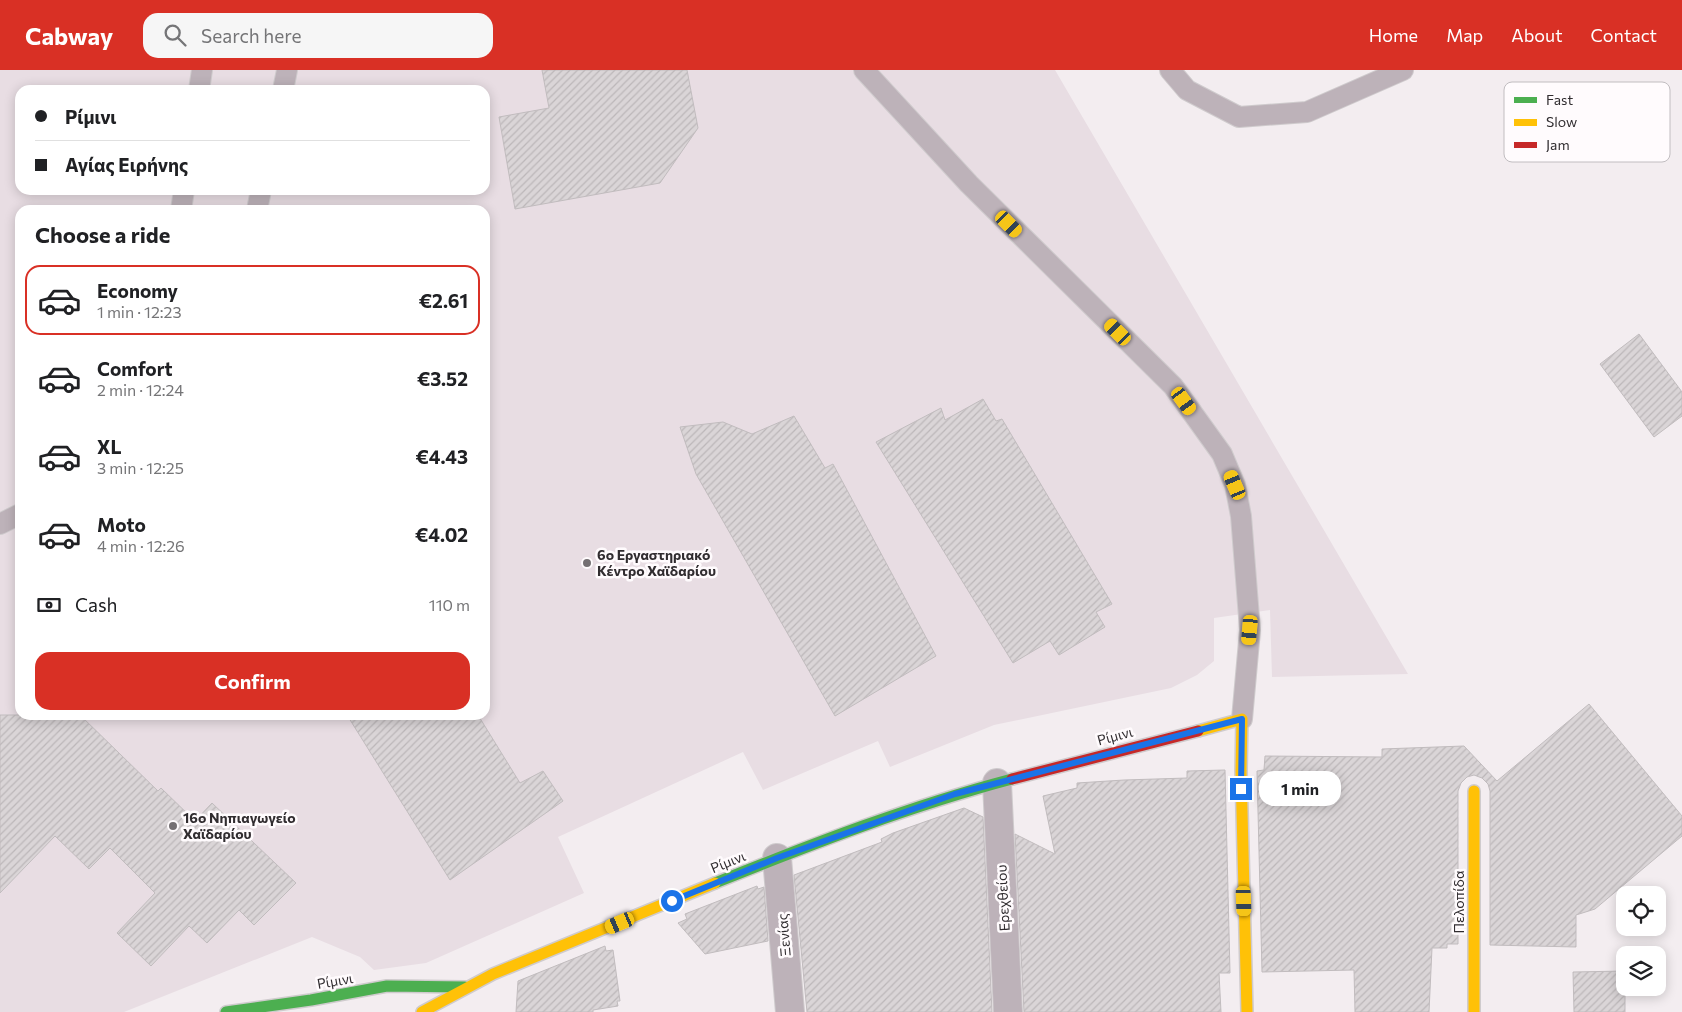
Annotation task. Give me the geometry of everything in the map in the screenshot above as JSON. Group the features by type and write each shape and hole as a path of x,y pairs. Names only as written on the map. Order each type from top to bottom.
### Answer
{"street":[{"name":"Ρίμινι","path":"226,1012 311,1000 388,986 466,987 493,974 777,858 955,794 1242,719"},
{"path":"1242,719 1241,771 1247,1012"},
{"name":"Ερεχθείου","path":"997,783 1008,1012"},
{"name":"Πελοπίδα","path":"1474,791 1474,1012"},
{"name":"Ξενίας","path":"777,858 790,1012"},
{"path":"464,1004 466,987"},
{"path":"422,1012 466,987"}],"lane":[{"path":"200,85 202,70"},
{"path":"284,85 287,70"},
{"path":"864,70 968,184 1173,386 1222,454 1235,485 1241,516 1250,630 1242,719"},
{"path":"1170,70 1186,90 1239,117 1307,112 1403,70"},
{"path":"0,524 15,516"}],"shaded area":[{"path":"0,70 1055,70 1408,674 1272,677 1270,610 1214,618 1214,661 1197,675 1171,688 994,725 890,767 878,741 763,790 743,752 558,837 584,893 426,963 374,970 360,957 312,937 124,1012 0,1012"}],"building":[{"path":"542,70 687,70 698,128 660,183 515,209 499,117 549,108"},
{"path":"1639,334 1682,392 1682,416 1654,437 1600,364"},
{"path":"983,399 996,421 1002,419 1112,604 1096,612 1105,627 1059,655 1050,641 1013,663 876,442 941,408 945,420"},
{"path":"794,416 825,468 833,464 936,656 835,716 696,474 680,427 723,422 752,434"},
{"path":"1589,704 1682,816 1682,836 1622,886 1616,886 1616,891 1595,909 1576,915 1576,947 1490,945 1490,791 1488,784 1482,778 1474,775 1467,777 1461,783 1458,791 1458,944 1447,944 1447,948 1432,948 1429,1012 1355,1012 1354,970 1262,972 1257,771 1264,770 1265,756 1382,757 1382,749 1464,746 1497,781"},
{"path":"0,715 15,715 15,720 85,720 158,791 161,788 195,821 212,803 296,883 254,925 239,910 207,943 189,926 151,966 117,933 155,893 110,848 89,869 55,836 0,893"},
{"path":"350,720 481,720 520,783 543,771 563,801 450,880"},
{"path":"1225,770 1230,973 1219,973 1221,1012 1024,1012 1015,834 1055,854 1043,796 1077,788 1077,783 1187,778 1187,771"},
{"path":"964,808 983,817 992,1012 807,1012 794,875 882,842 881,839 893,833"},
{"path":"757,886 758,889 764,887 768,941 705,954 678,923 687,919 685,914"},
{"path":"605,946 606,951 613,950 620,1001 617,1001 618,1006 593,1010 593,1012 516,1012 518,981"},
{"path":"1616,971 1616,996 1625,996 1625,1012 1574,1012 1573,972"}],"traffic: fast":[{"path":"715,883 899,813 1012,779"},
{"path":"226,1012 311,1000 387,986 465,987"}],"traffic: slow":[{"path":"1198,731 1242,719 1241,771 1247,1012"},
{"path":"1474,791 1474,1012"},
{"path":"422,1012 493,974 715,883"}],"traffic: jam":[{"path":"1012,779 1198,731"}],"place":[{"name":"6ο Εργαστηριακό Κέντρο Χαϊδαρίου","path":"587,563"},
{"name":"16ο Νηπιαγωγείο Χαϊδαρίου","path":"173,826"}],"route":[{"path":"672,901 777,858 955,794 1242,719 1241,789"}]}
